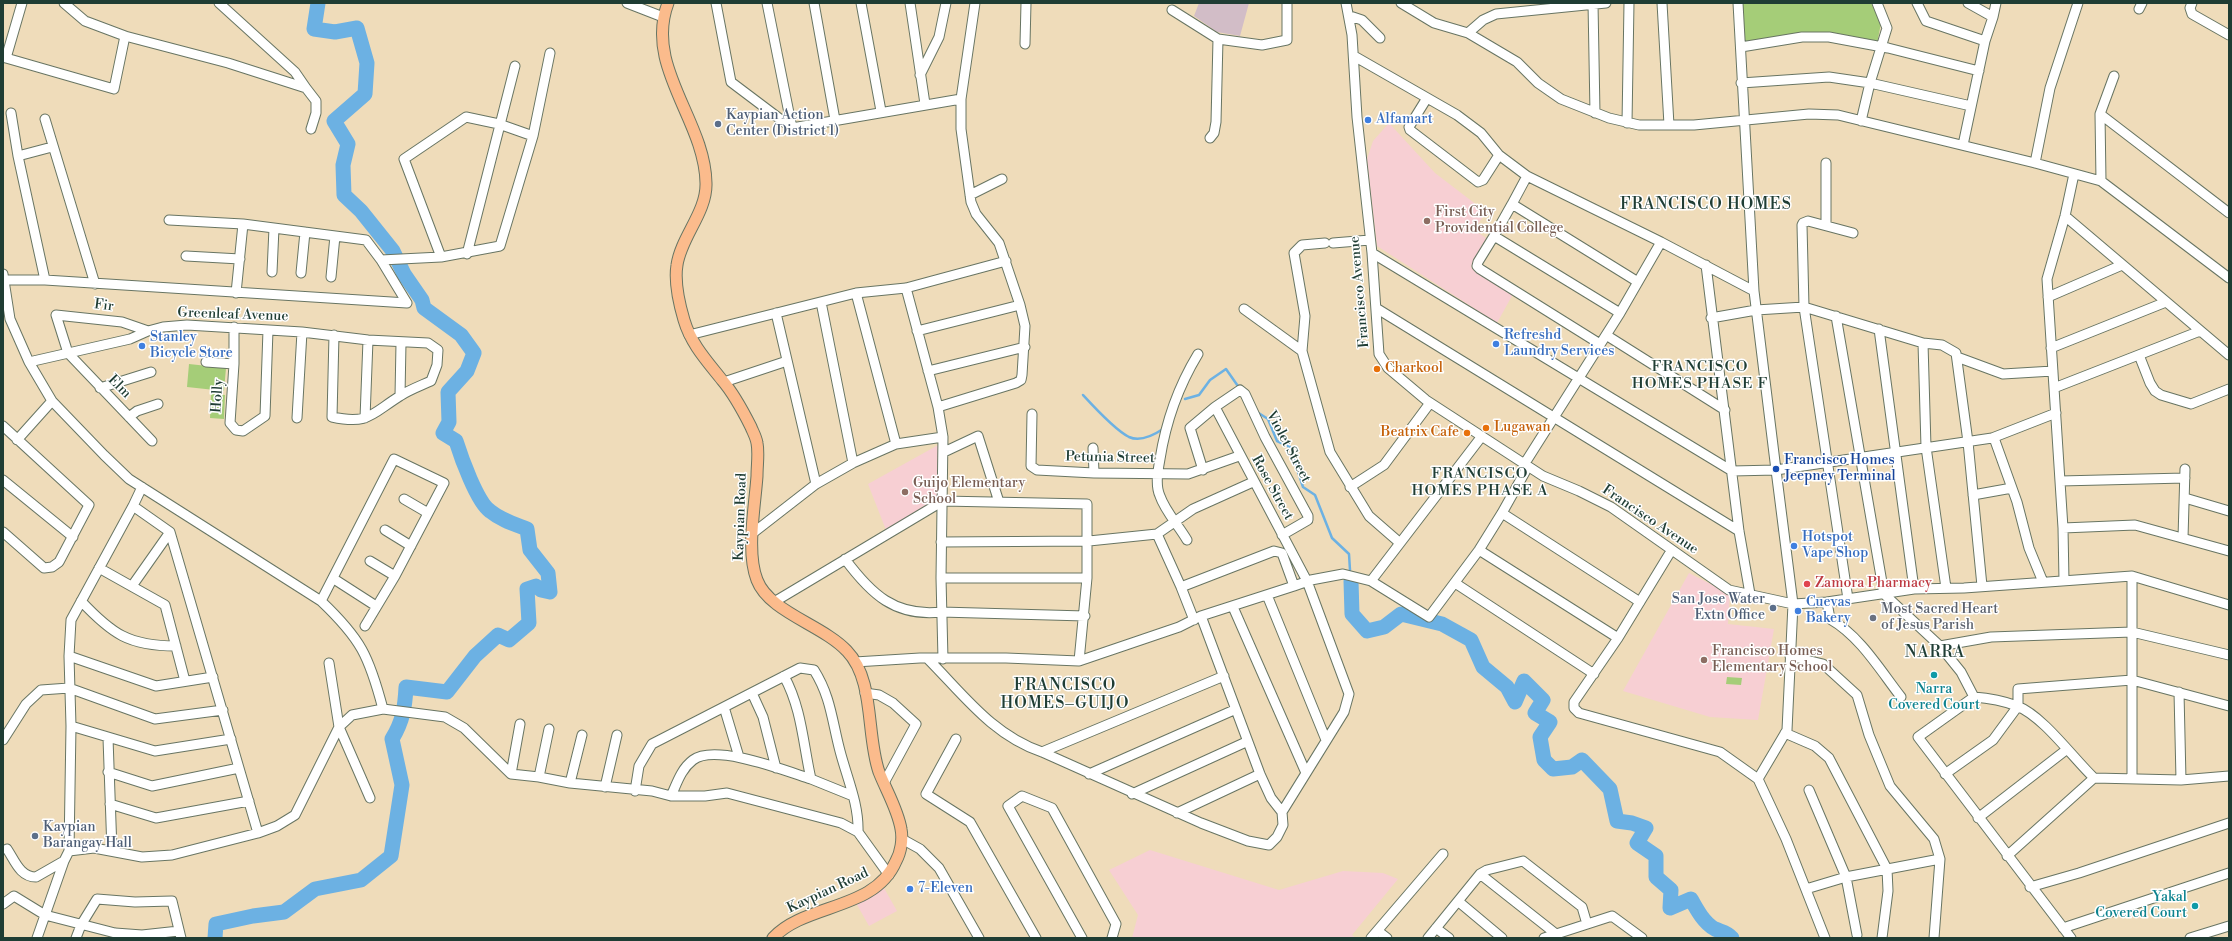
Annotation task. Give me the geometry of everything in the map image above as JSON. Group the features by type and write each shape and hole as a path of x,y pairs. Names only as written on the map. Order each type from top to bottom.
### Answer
{"main road":[{"name":"Kaypian Road","path":"668,3 663,17 662,42 666,63 702,153 706,185 700,210 677,264 676,284 689,335 699,352 724,382 747,420 757,441 753,533 753,563 756,578 762,591 774,602 832,637 848,652 855,662 865,686 871,735 878,770 901,826 902,839 896,862 889,875 879,885 866,893 797,921 780,930 773,938"}],"street":[{"path":"22,3 4,58 114,89 125,36"},
{"path":"64,3 85,20 125,36 228,63 306,88"},
{"path":"219,3 294,72 316,101 316,113 311,129"},
{"path":"627,3 663,17"},
{"path":"716,3 731,82 792,128 881,111 961,99"},
{"path":"767,3 792,128"},
{"path":"814,3 835,120"},
{"path":"861,3 881,111"},
{"path":"910,3 925,104"},
{"path":"920,75 939,37 946,3"},
{"path":"938,407 1021,380 1025,347 1025,326 1006,261 999,243 976,214 970,195 961,129 961,99 976,3"},
{"path":"1025,44 1026,3"},
{"path":"1172,10 1218,39 1262,45 1287,40 1287,3"},
{"name":"Francisco Avenue","path":"1346,3 1350,16 1354,56 1357,117 1372,253 1379,354 1388,368 1430,403 1544,476 1611,507 1671,551 1729,590 1793,604 1827,602 1914,589 2132,576"},
{"path":"1401,3 1434,23 1468,33 1517,62 1538,83 1561,99 1594,113 1627,123 1639,125 1720,124 1809,114 1838,115 2035,163 2101,181 2229,278"},
{"path":"1468,33 1483,20 1496,14 1606,3"},
{"path":"1627,123 1629,3"},
{"path":"1662,3 1669,125"},
{"path":"1738,3 1754,291 1793,604 1787,730 1758,779"},
{"path":"1861,121 1870,83 1887,28 1877,3"},
{"path":"1917,3 1926,21 1937,27 1985,41"},
{"path":"1968,3 1993,17"},
{"path":"1963,146 1985,41 1996,3"},
{"path":"2035,163 2050,88 2078,3"},
{"path":"2192,3 2190,8 2192,14 2229,35"},
{"path":"1593,4 1594,113"},
{"path":"1350,16 1362,20 1380,38"},
{"path":"1741,47 1802,37 1828,37 1880,48 1888,48 1979,70"},
{"path":"1210,138 1214,133 1216,122 1218,39"},
{"path":"384,260 467,254 500,246 533,136 550,53"},
{"path":"1354,56 1457,115 1481,133 1499,155 1527,176 1661,242 1754,291"},
{"path":"467,254 515,66"},
{"path":"2101,181 2100,114 2114,76"},
{"path":"1742,83 1828,77 1870,83 1971,106"},
{"path":"1427,98 1409,127 1410,130 1478,182 1483,180 1499,155"},
{"path":"11,113 18,156 45,280"},
{"path":"2100,114 2229,213"},
{"path":"441,257 404,159 466,118 499,124 533,136"},
{"path":"45,119 95,284"},
{"path":"18,156 52,146"},
{"path":"1826,162 1826,224"},
{"path":"2064,581 2063,528 2047,279 2065,216 2074,174"},
{"path":"1527,176 1477,266 1600,344"},
{"path":"970,195 1002,179"},
{"path":"1512,204 1638,282"},
{"path":"2065,216 2229,355"},
{"path":"169,220 243,224 366,240 384,260 407,303 4,277 10,319 28,362 52,401 129,479 322,601 345,624 363,648 372,669 383,709"},
{"path":"1848,598 1826,463 1804,307 1803,223 1808,221 1826,224 1853,233"},
{"path":"236,293 243,224"},
{"path":"272,272 274,228"},
{"path":"301,274 305,232"},
{"path":"331,277 335,236"},
{"path":"1494,236 1620,313"},
{"path":"1370,240 1302,245 1294,253 1305,316 1302,351 1330,452 1369,516 1400,543"},
{"path":"855,662 927,658 1006,658 1079,662 1198,618 1308,581 1344,574 1371,581 1429,617 1479,550 1502,513 1525,472 1525,463 1620,313 1661,242"},
{"path":"1372,253 1732,471 1776,470 1994,438 2056,413"},
{"path":"186,256 240,259"},
{"path":"689,335 856,293 906,288 1006,261"},
{"path":"2048,296 2122,265"},
{"path":"1706,266 1711,318 1725,410 1739,531 1750,594"},
{"path":"906,288 938,407 943,437 944,452 941,542 943,658"},
{"path":"856,293 896,444"},
{"path":"821,302 853,463"},
{"path":"2051,348 2166,302"},
{"path":"917,331 1020,305"},
{"path":"1711,318 1756,310 1804,307 1879,329 1923,344 1942,346 1956,353 1968,442 1982,586"},
{"path":"1376,308 1739,531"},
{"path":"1244,309 1302,351"},
{"path":"776,313 816,484"},
{"name":"Fir","path":"68,353 56,315 122,322 148,330"},
{"path":"1836,316 1859,458 1884,594 1940,646 1961,672 1974,697"},
{"name":"Greenleaf Avenue","path":"28,362 130,339 148,330 187,325 302,332 401,343 428,343 438,350 437,365 431,381 400,396"},
{"name":"Holly","path":"234,327 234,364 230,423 236,430 243,431 265,416 268,330"},
{"path":"1879,329 1914,589"},
{"path":"2054,388 2200,331"},
{"path":"297,418 302,332"},
{"path":"334,335 332,417 347,420 365,418 374,415 400,396 401,343"},
{"path":"1606,335 1725,410"},
{"path":"365,418 368,340"},
{"path":"1923,344 1926,447 1946,588"},
{"path":"928,371 1025,347"},
{"name":"Elm","path":"68,353 152,441"},
{"path":"1187,540 1160,496 1157,472 1162,439 1171,410 1186,373 1198,354"},
{"path":"2140,355 2150,383 2155,391 2161,395 2190,404 2229,389"},
{"path":"1957,357 2003,374 2053,371"},
{"path":"206,362 234,364"},
{"path":"724,382 787,362"},
{"path":"100,388 151,372"},
{"name":"Violet Street","path":"1215,407 1238,391 1245,394 1265,437 1308,516 1308,520 1282,535"},
{"path":"17,440 52,401"},
{"path":"1350,487 1384,465 1430,403"},
{"path":"129,417 137,411 158,404"},
{"path":"1203,470 1190,428 1215,407"},
{"name":"Rose Street","path":"1215,407 1239,456 1308,581 1349,694 1344,712 1282,812"},
{"name":"Petunia Street","path":"1032,414 1032,468 1094,473 1157,472 1188,474 1203,470 1239,456"},
{"path":"3,426 89,505 59,562 52,567 44,568 3,532"},
{"path":"944,452 978,436 999,502"},
{"path":"1371,581 1482,436"},
{"path":"753,533 816,484 853,463 896,444 943,437"},
{"path":"1994,438 2012,488 2029,548 2043,582"},
{"path":"1093,448 1094,473"},
{"path":"322,601 394,459 444,483 395,576 365,626"},
{"path":"2060,481 2185,474 2183,538"},
{"path":"3,480 72,536"},
{"path":"941,542 1089,541 1157,534 1176,520 1209,501 1253,482"},
{"path":"37,938 64,861 70,851 71,726 69,656 71,620 142,487"},
{"path":"1973,495 2012,488"},
{"path":"2185,498 2229,511"},
{"path":"404,499 428,513"},
{"path":"774,602 942,501 1087,504 1089,541 1085,616 1079,662"},
{"path":"133,506 170,532 214,676 258,833"},
{"path":"1502,513 1640,602"},
{"path":"2063,528 2135,525 2229,551"},
{"path":"384,530 410,546"},
{"path":"132,586 170,532"},
{"path":"927,658 979,714 1006,735 1024,746 1042,752 1176,813 1248,841 1269,845 1277,837 1283,826 1282,812 1271,798 1260,774 1234,710 1224,676 1198,618 1157,534"},
{"path":"1182,586 1279,550 1282,552 1294,586"},
{"path":"1479,550 1618,638"},
{"path":"1671,551 1618,638 1574,702 1574,708 1579,713 1720,752 1758,779 1786,838 1825,938"},
{"path":"845,559 862,581 875,594 890,604 910,611 929,613 942,612 1085,616"},
{"path":"370,561 395,576"},
{"path":"99,568 165,605 185,681"},
{"path":"2132,779 2132,576 2229,605"},
{"path":"941,578 1087,578"},
{"path":"334,579 376,606"},
{"path":"1455,583 1594,674"},
{"path":"1267,595 1326,740"},
{"path":"81,601 116,634 151,646 176,646"},
{"path":"1827,602 1830,619 1842,628 1864,650 1901,697"},
{"path":"1233,607 1306,773"},
{"path":"1940,646 1991,637 2132,632 2229,656"},
{"path":"69,656 156,686 214,676"},
{"path":"1790,656 1823,664 1858,696 1870,735 1890,786 1934,839 1940,859 1934,938"},
{"path":"329,663 339,727 370,798"},
{"path":"635,791 639,766 652,744 800,668 814,670 825,687 858,816 858,832"},
{"path":"784,676 800,716 803,746 811,779"},
{"path":"1042,752 1224,676"},
{"path":"1945,774 1993,740 2018,706 2018,689 2132,680 2229,706"},
{"path":"3,740 26,704 41,690 69,688 155,719 223,710"},
{"path":"2179,692 2181,780"},
{"path":"752,693 763,717 776,768"},
{"path":"865,693 879,695 893,703 916,724 884,783"},
{"path":"2071,938 2030,887 1918,737 1974,697 1988,698 2018,706 2047,728 2066,750 2094,778"},
{"path":"724,707 739,757"},
{"path":"70,851 94,848 142,857 172,855 258,833 276,826 295,815 339,727 352,715 383,709 446,717 464,728 511,774 540,777 570,784 635,791 652,791 671,796 705,796 727,793 841,823 858,832 889,875"},
{"path":"1088,774 1234,710"},
{"path":"511,774 520,724"},
{"path":"71,726 155,751 231,739"},
{"path":"540,777 549,729"},
{"path":"1785,733 1815,746 1829,758 1887,869 1888,891 1882,938"},
{"path":"570,784 582,735"},
{"path":"605,787 617,735"},
{"path":"108,738 108,772 112,851"},
{"path":"956,739 926,794 970,822 1036,938"},
{"path":"1132,794 1246,742"},
{"path":"1978,818 2066,750"},
{"path":"671,796 683,770 694,759 709,754 739,757 811,779 853,796"},
{"path":"108,772 152,786 239,768"},
{"path":"1176,813 1260,774"},
{"path":"2007,856 2094,778 2181,780 2229,776"},
{"path":"1809,790 1846,877 1857,935"},
{"path":"1082,938 1008,806 1022,796 1052,808 1116,924 1112,938"},
{"path":"110,804 156,818 249,801"},
{"path":"2030,887 2079,873 2229,823"},
{"path":"902,839 920,849 939,868 979,938"},
{"path":"7,849 23,874 31,877 36,877 64,861"},
{"path":"1371,938 1443,854"},
{"path":"1806,889 1846,877 1940,859"},
{"path":"1428,938 1460,902 1480,874 1487,870 1523,861 1582,908 1587,924"},
{"path":"2063,928 2229,872"},
{"path":"1480,874 1556,934"},
{"path":"3,904 14,896 45,915 81,925 115,933 180,935 172,901 135,902 97,900 81,925 76,938"},
{"path":"1460,902 1502,938"},
{"path":"1544,938 1612,916 1642,938"},
{"path":"2190,938 2229,926"},
{"path":"1436,928 1449,938"},
{"path":"1378,931 1387,938"}],"shaded area":[{"path":"1199,3 1249,3 1240,36 1217,32 1194,16"},
{"name":"First City Providential College","path":"1389,123 1435,173 1486,212 1474,230 1486,238 1471,267 1513,294 1497,323 1377,246 1367,159 1373,141"},
{"name":"Guijo Elementary School","path":"940,444 939,500 886,530 868,484"},
{"name":"Francisco Homes Elementary School","path":"1689,573 1730,594 1728,624 1774,629 1758,720 1710,717 1623,691"},
{"path":"1150,850 1279,890 1343,871 1383,873 1398,879 1352,935 1356,938 1132,938 1138,915 1109,870"},
{"path":"884,888 897,911 869,926 856,903"}],"green space":[{"path":"1741,3 1871,3 1881,23 1877,44 1828,33 1744,42"},
{"path":"189,364 226,368 224,391 187,387"},
{"path":"211,394 225,395 224,419 210,418"},
{"path":"1727,677 1742,678 1741,685 1726,684"}],"waterway":[{"path":"215,938 216,924 253,916 284,912 315,889 361,880 391,856 402,785 392,739 403,714 406,687 447,692 475,656 498,635 509,640 529,623 527,589 536,586 541,590 550,592 548,573 530,550 527,529 508,522 490,511 485,506 470,479 456,441 443,433 449,422 448,392 467,371 474,353 461,335 424,308 422,300 404,274 393,251 361,211 344,195 343,165 348,144 334,121 365,94 367,63 357,28 335,32 314,29 318,3"},
{"path":"1185,399 1199,395 1210,380 1226,369 1240,389"},
{"path":"1083,395 1111,424 1129,437 1138,439 1163,429"},
{"path":"1257,412 1268,419 1277,441 1290,447 1303,487 1315,495 1332,538 1349,554 1350,570"},
{"path":"1351,581 1352,614 1367,631 1384,627 1401,614 1442,624 1471,640 1483,667 1507,687 1515,702 1524,681 1543,700 1535,713 1550,722 1540,737 1544,760 1553,769 1572,767 1582,760 1610,789 1617,821 1632,823 1646,828 1637,843 1656,856 1656,877 1671,890 1670,908 1691,899 1698,912 1707,923 1715,929 1726,933 1732,938"}],"place":[{"name":"Alfamart","path":"1368,120"},
{"name":"Kaypian Action Center (District 1)","path":"718,124"},
{"name":"First City Providential College","path":"1427,221"},
{"name":"Refreshd Laundry Services","path":"1496,344"},
{"name":"Stanley Bicycle Store","path":"142,346"},
{"name":"Charkool","path":"1377,369"},
{"name":"Lugawan","path":"1486,428"},
{"name":"Beatrix Cafe","path":"1467,433"},
{"name":"Francisco Homes Jeepney Terminal","path":"1776,469"},
{"name":"Guijo Elementary School","path":"905,492"},
{"name":"Hotspot Vape Shop","path":"1794,546"},
{"name":"Zamora Pharmacy","path":"1807,584"},
{"name":"San Jose Water Extn Office","path":"1773,608"},
{"name":"Cuevas Bakery","path":"1798,611"},
{"name":"Most Sacred Heart of Jesus Parish","path":"1873,618"},
{"name":"Francisco Homes Elementary School","path":"1704,660"},
{"name":"Narra Covered Court","path":"1934,675"},
{"name":"Kaypian Barangay Hall","path":"35,836"},
{"name":"7-Eleven","path":"910,889"},
{"name":"Yakal Covered Court","path":"2195,906"}],"district":[{"name":"FRANCISCO HOMES","path":"1706,205"},
{"name":"FRANCISCO HOMES PHASE F","path":"1700,376"},
{"name":"FRANCISCO HOMES PHASE A","path":"1480,482"},
{"name":"NARRA","path":"1935,653"},
{"name":"FRANCISCO HOMES–GUIJO","path":"1065,695"}]}
